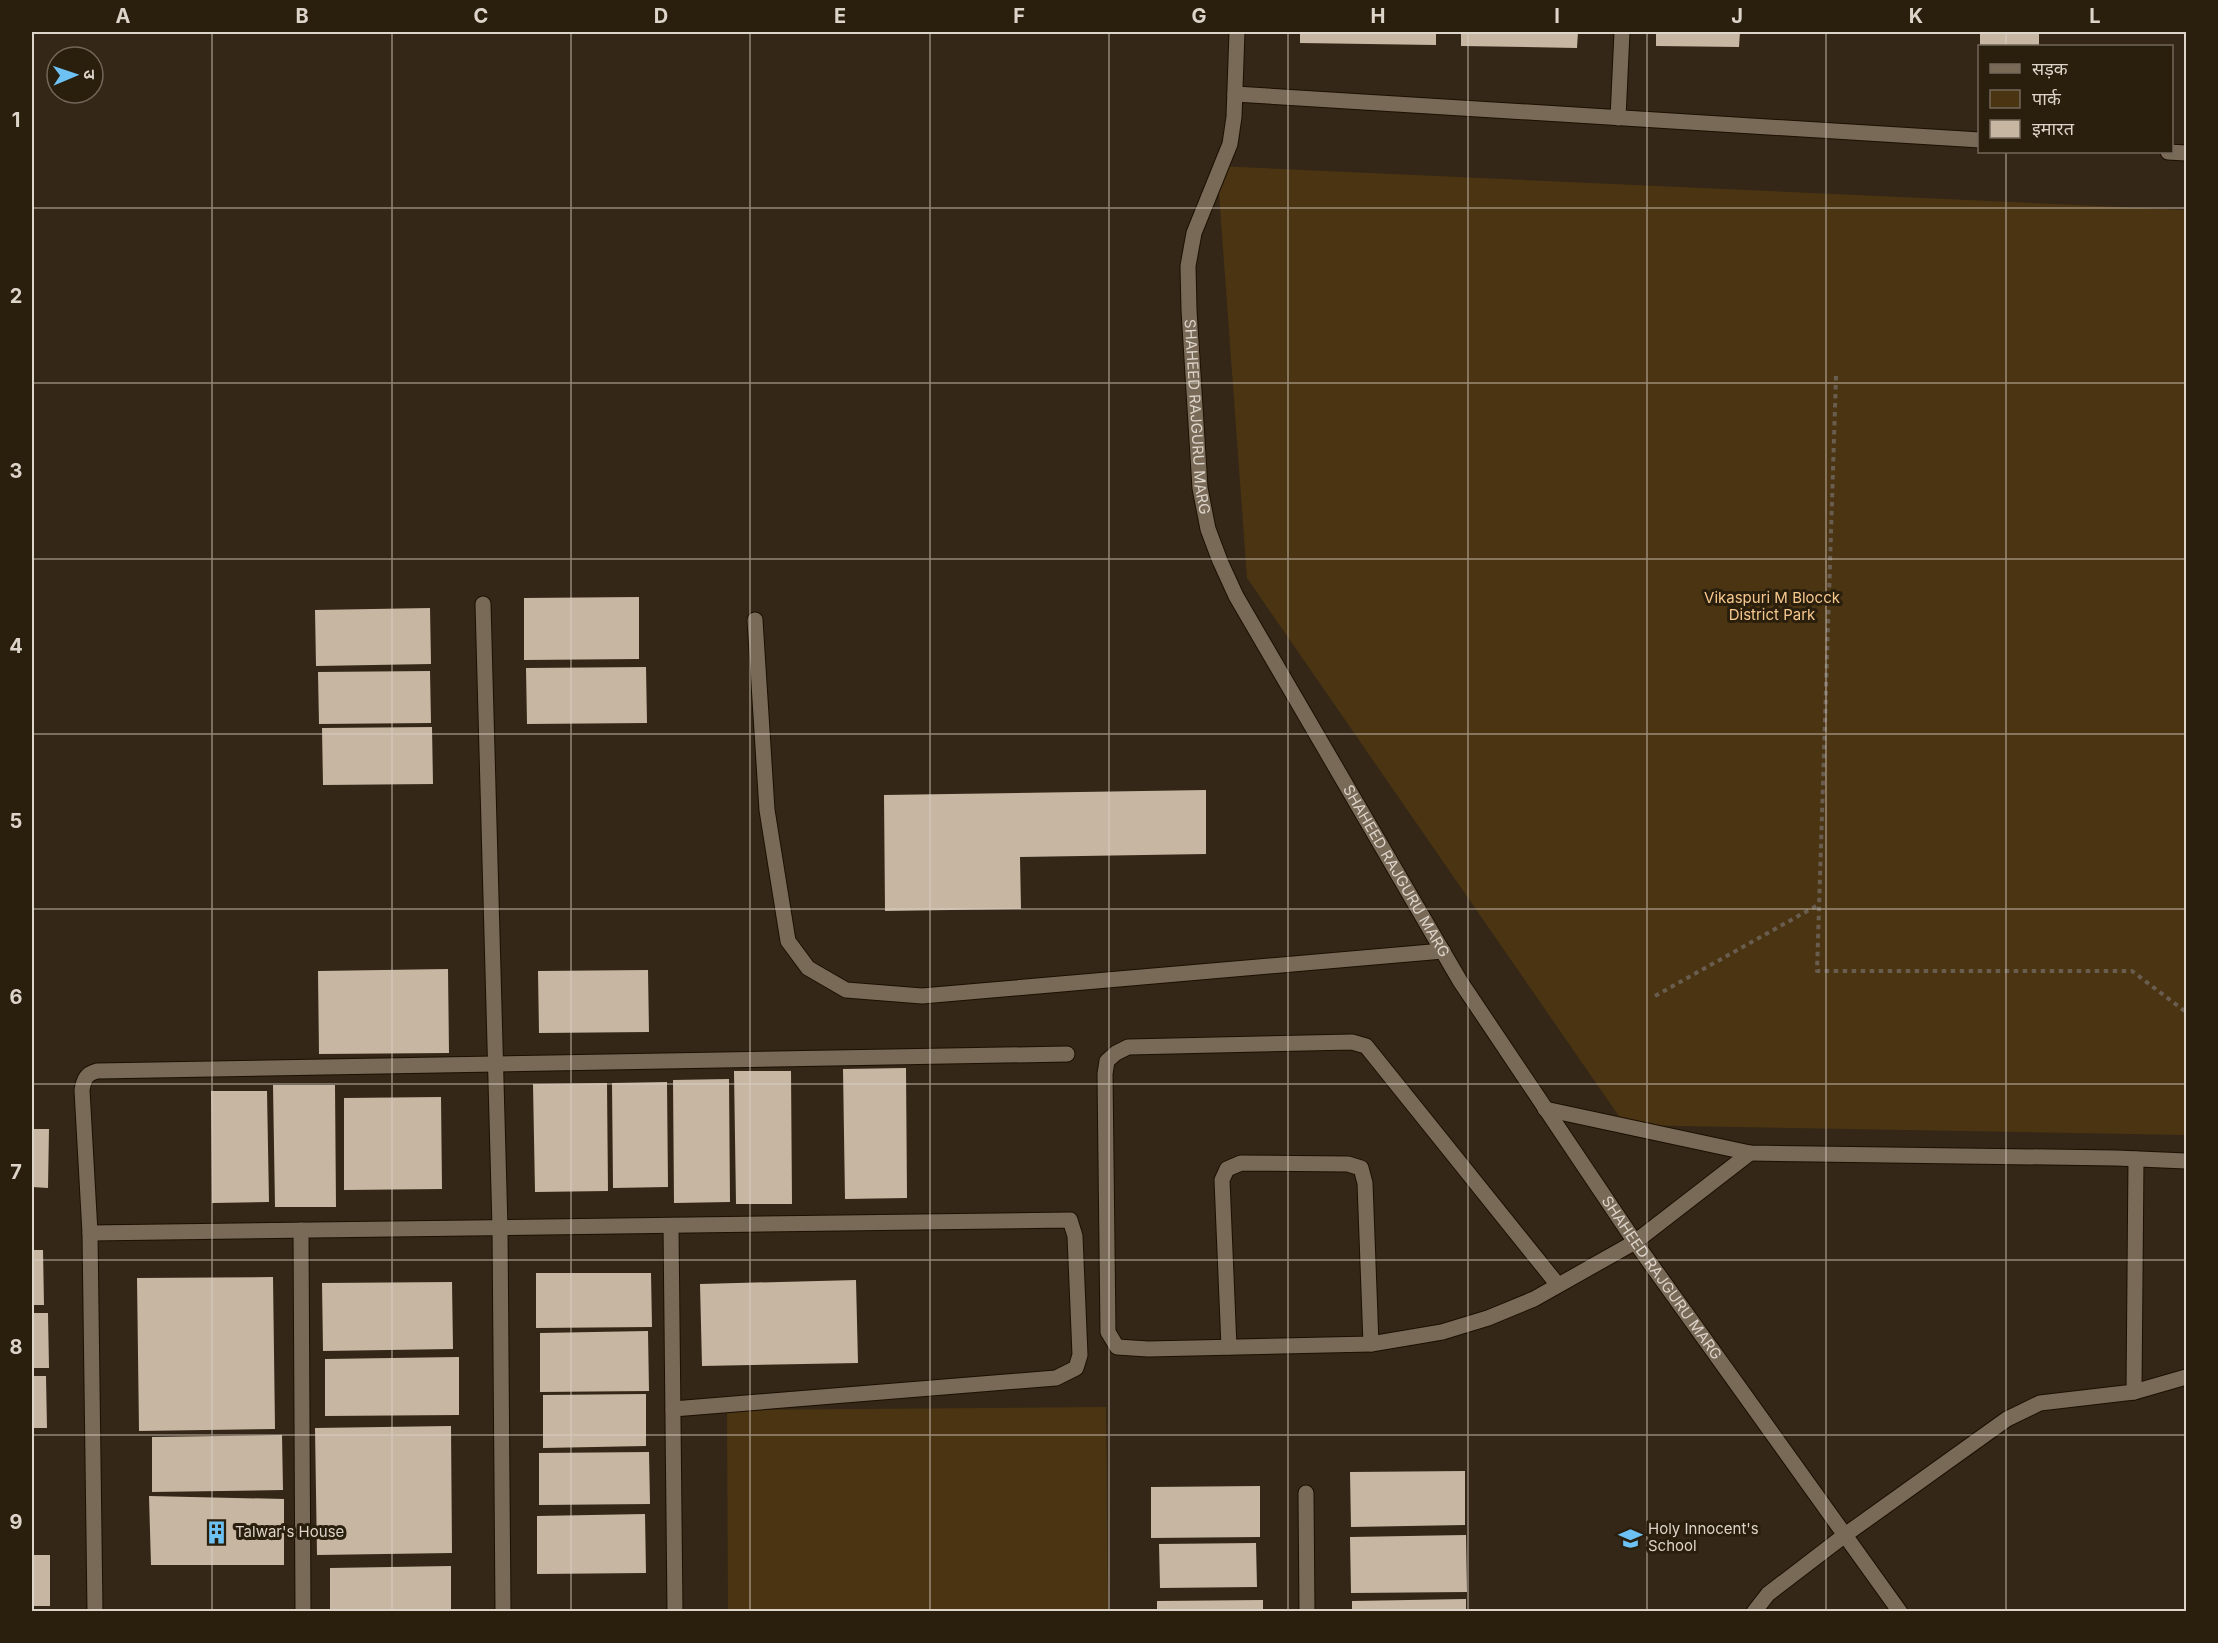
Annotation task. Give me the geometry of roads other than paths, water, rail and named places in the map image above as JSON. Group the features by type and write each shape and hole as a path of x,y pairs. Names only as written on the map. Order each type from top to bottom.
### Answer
{"street":[{"name":"SHAHEED RAJGURU MARG","path":"1237,32 1234,117 1230,144 1194,233 1188,266 1200,488 1208,529 1236,596 1443,951 1545,1109 1635,1242 1900,1611"},
{"path":"1618,118 1622,32"},
{"path":"1235,94 1978,140"},
{"path":"483,604 500,1228 503,1611"},
{"path":"755,620 767,810 788,941 808,969 846,990 922,996 1443,951"},
{"path":"1558,1285 1366,1046 1352,1042 1128,1047 1107,1061 1105,1074 1108,1332 1118,1347 1148,1349 1371,1344 1442,1332 1488,1318 1534,1299 1635,1242 1750,1153"},
{"path":"95,1611 90,1233 82,1090 88,1073 97,1071 1067,1054"},
{"path":"1545,1109 1750,1153 2187,1161"},
{"path":"2134,1392 2136,1159"},
{"path":"1229,1347 1222,1180 1227,1169 1241,1163 1348,1164 1361,1168 1365,1183 1371,1344"},
{"path":"90,1233 1070,1220 1076,1236 1080,1355 1076,1368 1056,1378 673,1409"},
{"path":"671,1226 675,1611"},
{"path":"301,1230 303,1611"},
{"path":"1754,1611 1768,1594 1845,1535 2007,1419 2040,1403 2134,1392 2187,1377"},
{"path":"1306,1493 1307,1611"}],"place":[{"name":"Talwar's House","path":"217,1532"},
{"name":"Holy Innocent's School","path":"1630,1538"}],"park label":[{"name":"Vikaspuri M Blocck District Park","path":"1772,606"}]}
